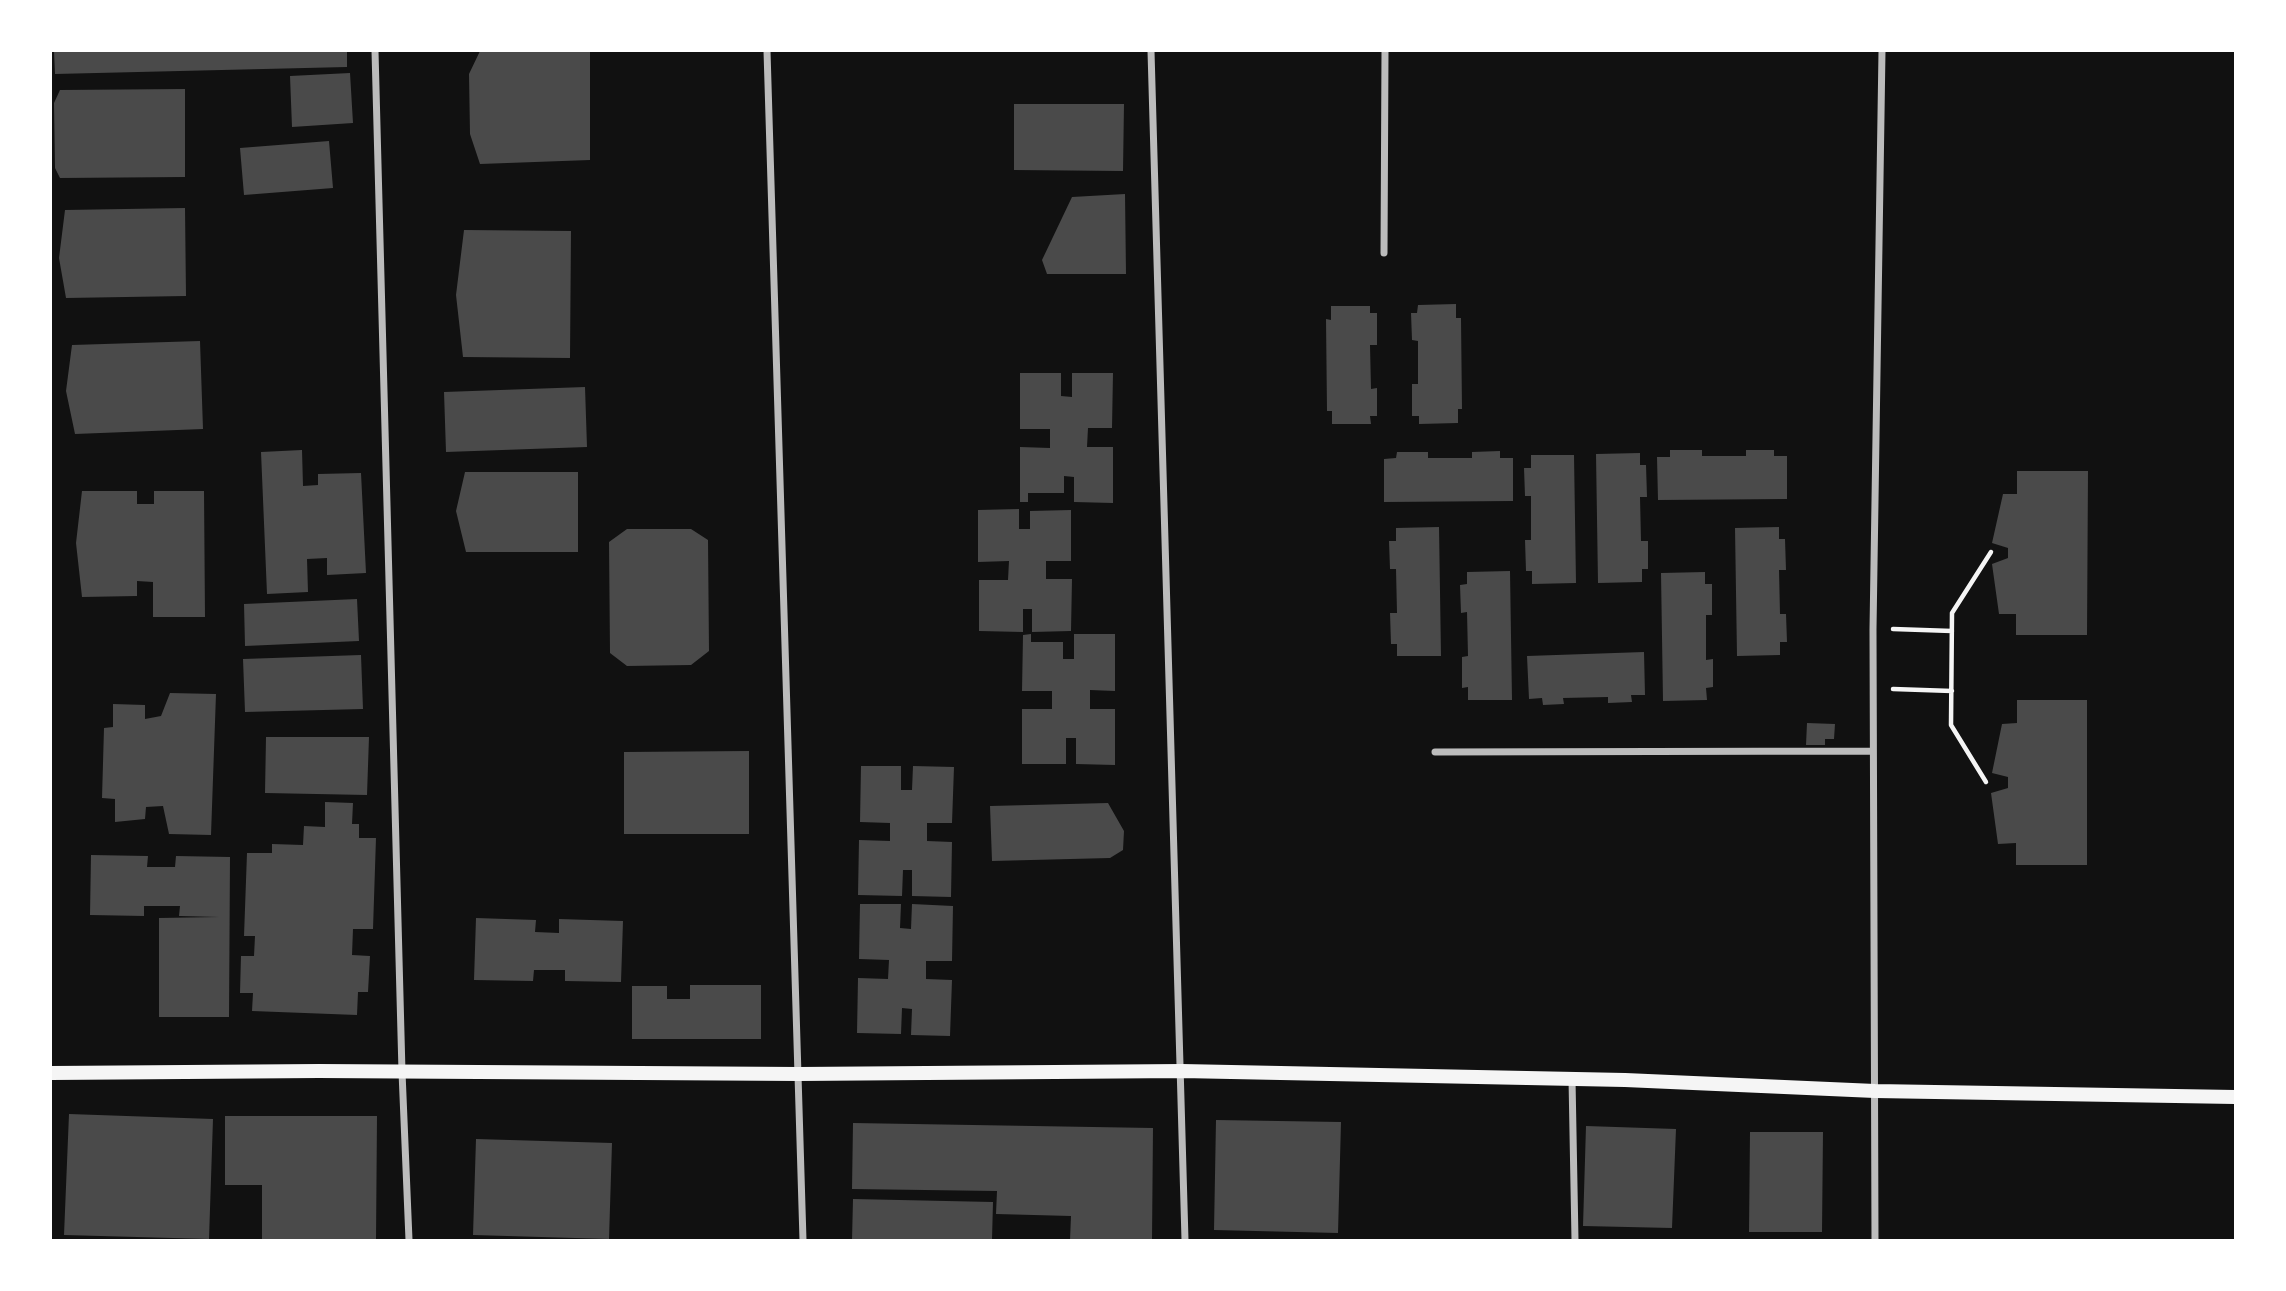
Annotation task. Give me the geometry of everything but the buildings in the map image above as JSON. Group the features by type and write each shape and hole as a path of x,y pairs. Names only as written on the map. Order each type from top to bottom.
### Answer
{"main road":[{"path":"51,1073 799,1074 1182,1071 1573,1079 1875,1091 2235,1097"}],"street":[{"path":"375,51 402,1072 409,1240"},
{"path":"767,51 803,1240"},
{"path":"1152,51 1185,1240"},
{"path":"1384,253 1385,51"},
{"path":"1875,1240 1872,751 1882,51"},
{"path":"1435,752 1872,751"},
{"path":"1573,1079 1575,1240"}],"path":[{"path":"1986,782 1951,725 1952,613 1991,552"},
{"path":"1873,629 1952,631"},
{"path":"1873,688 1952,691"}]}
